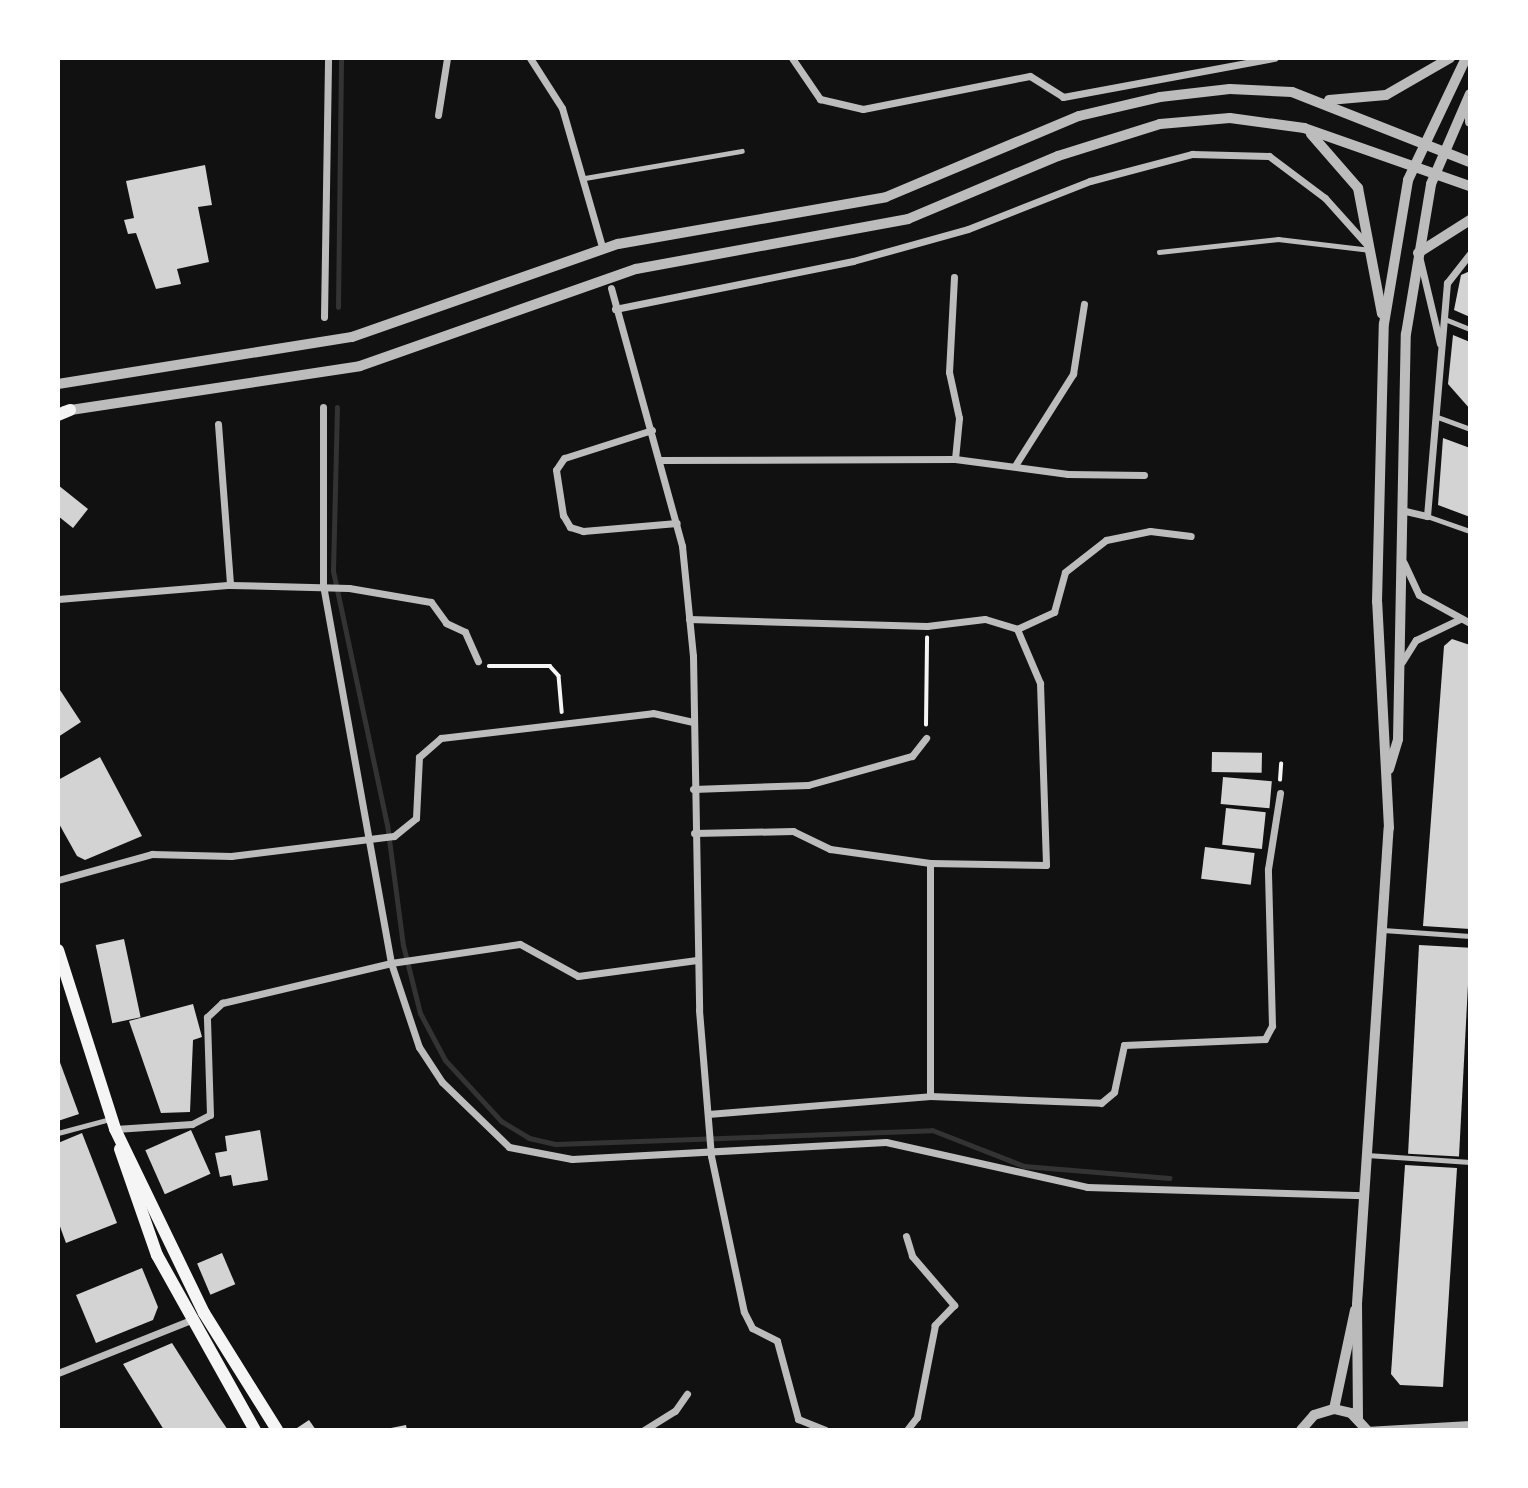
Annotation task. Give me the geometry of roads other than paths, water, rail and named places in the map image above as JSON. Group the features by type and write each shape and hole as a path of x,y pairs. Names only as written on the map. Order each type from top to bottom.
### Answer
{"main road":[{"path":"58,950 113,1124 130,1190 189,1321 255,1430"},
{"path":"113,1124 204,1313 277,1430"}],"street":[{"path":"324,317 328,58"},
{"path":"438,115 447,58"},
{"path":"530,58 554,88 585,178 601,243"},
{"path":"792,58 820,99 863,109 1030,76 1063,97 1273,58"},
{"path":"58,384 352,337 618,244 886,197 1099,111 1230,89 1323,100 1386,94 1450,58"},
{"path":"1389,769 1380,738 1379,401 1384,324 1415,165 1466,58"},
{"path":"1470,94 1436,173 1418,253 1406,334 1399,551 1398,739 1389,769 1382,930 1357,1304 1358,1418 1366,1430 1470,1424"},
{"path":"1323,100 1470,162"},
{"path":"1470,108 1470,122"},
{"path":"62,412 360,366 636,269 908,219 1058,156 1160,124 1230,118 1304,128 1470,186"},
{"path":"1304,128 1342,163 1358,188 1372,250 1384,324"},
{"path":"615,309 853,261 968,229 1147,164 1231,151 1269,156 1325,198 1372,250"},
{"path":"1418,253 1470,220"},
{"path":"1418,253 1441,351"},
{"path":"1401,510 1427,516 1434,416 1445,319 1454,268 1470,254"},
{"path":"954,277 948,372 959,418 955,459"},
{"path":"611,288 677,523 689,619 697,960 711,1153 744,1312 752,1328 777,1341 798,1419 825,1430"},
{"path":"1016,464 1073,374 1084,304"},
{"path":"323,407 324,585 372,842 391,963 419,1047 442,1082 509,1147 572,1159 886,1142 1087,1187 1364,1195"},
{"path":"218,424 230,585"},
{"path":"652,430 564,458 556,470 563,515 570,527 583,531 677,523"},
{"path":"661,460 955,459 1016,464 1068,474 1144,475"},
{"path":"689,619 927,626 985,619 1017,629 1054,612 1065,572 1106,540 1150,531 1191,536"},
{"path":"1399,551 1419,595 1470,623"},
{"path":"58,599 230,585 324,585 349,588 431,603 446,623 465,632 478,661"},
{"path":"1397,670 1416,640 1460,619"},
{"path":"694,833 793,831 830,849 930,863 1046,865 1040,683 1017,629"},
{"path":"58,880 152,854 231,856 372,842 394,836 416,818 419,757 430,741 563,721 653,713 693,722"},
{"path":"693,789 808,785 912,756 926,738"},
{"path":"708,1114 930,1096 1101,1103 1114,1093 1124,1045 1265,1039 1272,1026 1266,905 1280,793"},
{"path":"930,863 930,1096"},
{"path":"113,1124 192,1124 210,1115 207,1017 215,1006 391,963 525,944 578,976 697,960"},
{"path":"906,1236 912,1256 954,1305 935,1325 917,1417 906,1430"},
{"path":"1334,1409 1339,1361 1357,1304"},
{"path":"58,1373 189,1321"},
{"path":"644,1430 675,1411 687,1394"},
{"path":"1301,1430 1314,1415 1334,1409 1358,1418"}],"lane":[{"path":"585,178 742,151"},
{"path":"1159,252 1278,239 1372,250"},
{"path":"1445,319 1470,329"},
{"path":"1434,416 1470,429"},
{"path":"1427,516 1470,531"},
{"path":"1382,930 1470,936"},
{"path":"58,1133 113,1124"},
{"path":"1367,1155 1470,1162"}],"waterway":[{"path":"338,307 341,58"},
{"path":"337,407 333,571 387,824 403,945 420,1013 445,1060 501,1121 529,1138 556,1144 932,1130 1024,1166 1170,1178"}]}
